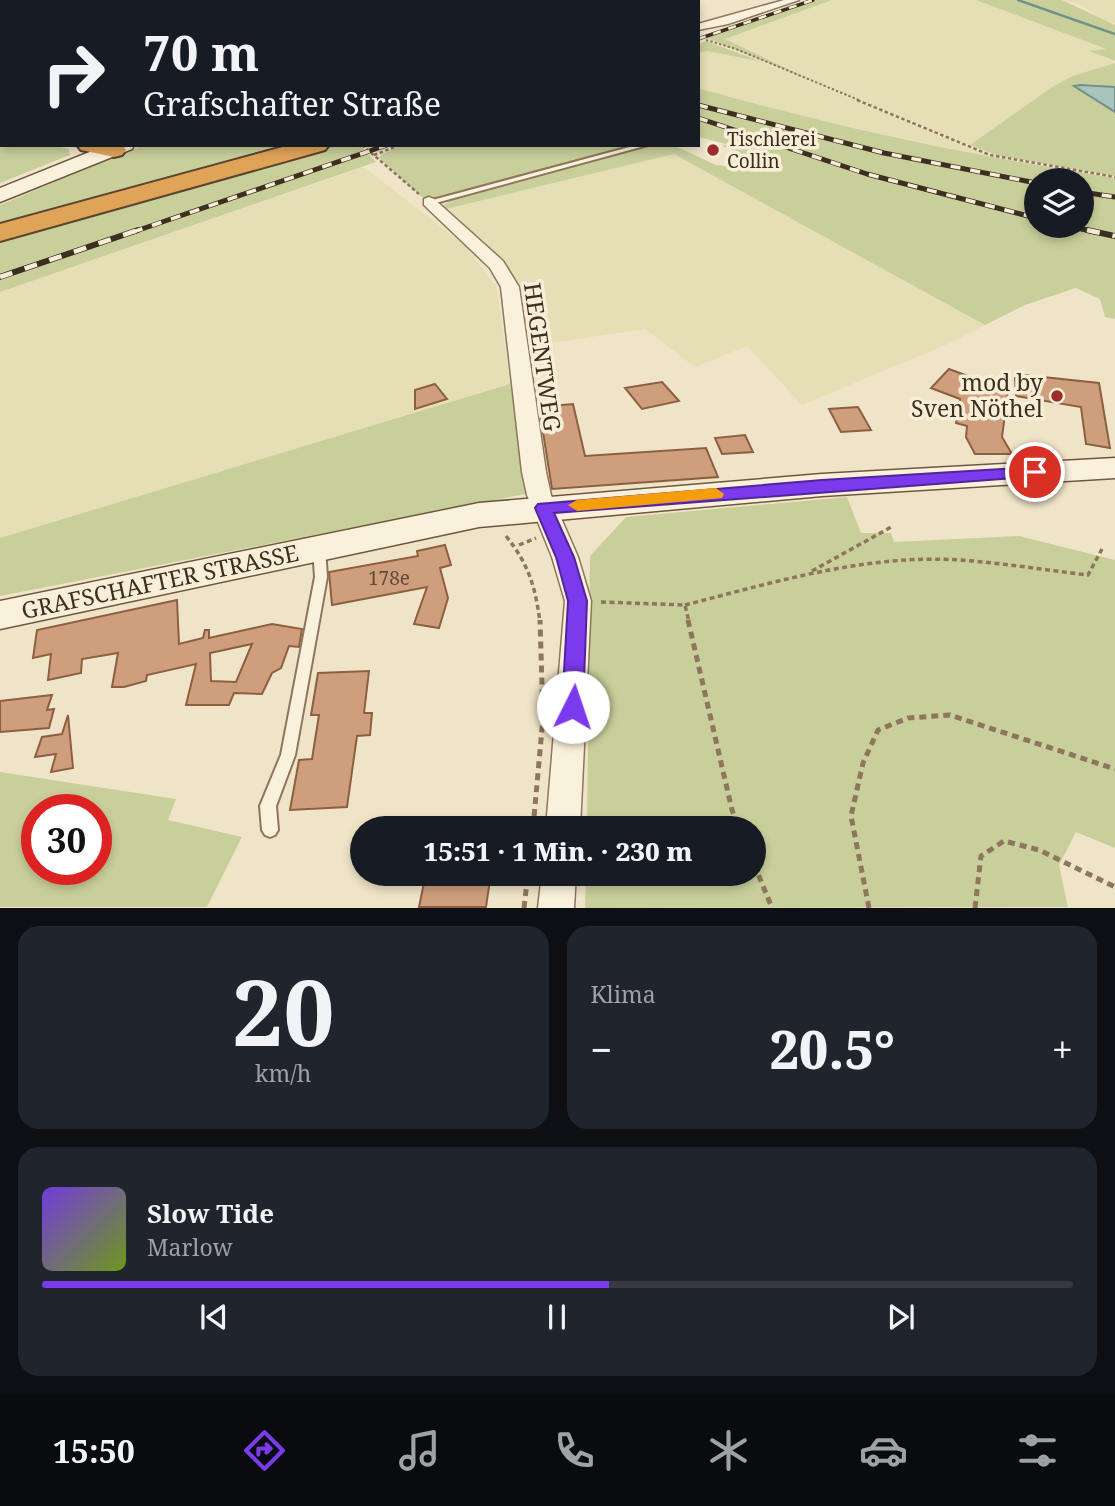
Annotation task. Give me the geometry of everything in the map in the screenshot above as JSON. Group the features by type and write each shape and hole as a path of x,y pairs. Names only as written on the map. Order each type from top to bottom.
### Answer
{"highway":[{"path":"6,230 308,147"}],"main road":[{"path":"0,196 117,147"},
{"name":"GRAFSCHAFTER STRASSE","path":"0,615 479,515 822,485 1115,468"}],"street":[{"path":"700,27 794,0"},
{"name":"HEGENTWEG","path":"429,202 506,278 515,316 534,472 544,508 565,557 578,601 578,635 564,816"},
{"path":"556,908 558,886"}],"lane":[{"path":"429,202 637,147"},
{"name":"GRAFSCHAFTER STRASSE","path":"271,830 268,806 288,755 299,702 321,577 319,548"}],"path":[{"path":"704,40 736,49 990,155 1115,177"},
{"path":"364,147 429,202"},
{"path":"374,155 395,147"},
{"path":"479,515 519,545 534,578 544,653 534,816"},
{"path":"809,573 893,526"},
{"path":"578,601 685,605 809,573 870,564 958,560 1088,575 1102,549"},
{"path":"685,605 734,816"},
{"path":"869,908 851,816 863,763 878,730 908,719 950,715 1115,769"},
{"path":"975,908 981,856 1004,841 1039,850 1115,887"},
{"path":"524,908 527,886"},
{"path":"763,886 772,908"}],"shaded area":[{"path":"832,0 976,0 1108,50 1091,51 1115,63 1074,76 1052,87 970,145 813,81 724,39"},
{"path":"1065,0 1115,0 1115,23 1101,20 1083,6"},
{"path":"707,51 763,62 994,158 803,117 700,89 700,53"},
{"path":"674,154 985,325 955,341 802,405 747,346 695,367 645,329 524,347 519,299 442,210"},
{"path":"364,167 464,245 497,288 510,384 0,538 0,292"}],"green space":[{"path":"817,0 832,0 725,39 813,81 706,38"},
{"path":"976,0 1062,0 1115,25 1115,61 1089,51 1106,49"},
{"path":"706,41 763,62 707,51 700,53 700,43"},
{"path":"1115,63 1115,87 1078,89 1115,112 1115,176 1094,172 1094,168 1070,168 996,155 970,145 1052,87 1073,76"},
{"path":"700,89 905,139 1057,168 1024,168 1024,179 825,138 700,105"},
{"path":"700,108 864,150 1024,183 1024,213 870,173 700,117"},
{"path":"700,121 864,175 1024,217 1024,238 1094,238 1094,233 1115,238 1115,319 1105,317 1100,299 1076,288 1025,305 985,325 674,154 442,210 442,206 450,201 646,147 677,147 716,165 777,172 723,146 727,144 700,137"},
{"path":"0,147 69,149 70,155 0,183"},
{"path":"138,147 287,147 0,227 0,205"},
{"path":"320,147 361,147 376,162 0,292 0,280 3,279 0,277 0,240"},
{"path":"398,147 627,147 435,199 422,197 379,158"},
{"path":"1094,174 1115,178 1115,195 1094,191"},
{"path":"1094,195 1115,199 1115,234 1094,229"},
{"path":"510,384 530,493 0,596 0,538"},
{"path":"847,497 861,533 891,533 894,542 1019,536 1115,560 1115,848 1076,832 1059,865 1068,907 585,908 586,886 766,886 766,816 587,816 590,556 626,517"},
{"path":"0,772 176,799 168,820 242,837 207,907 0,907"}],"water":[{"path":"1074,86 1115,87 1115,112"}],"building":[{"path":"949,369 1008,391 1002,437 1012,454 975,454 966,437 967,426 956,423 960,399 931,388"},
{"path":"1024,375 1099,383 1110,448 1086,444 1081,407 1016,396 1015,378 1024,380"},
{"path":"662,382 679,401 642,409 625,388"},
{"path":"435,384 447,399 415,409 415,390"},
{"path":"573,404 585,456 706,448 718,477 552,489 539,407"},
{"path":"858,407 871,430 841,432 829,409"},
{"path":"745,435 753,452 722,454 715,438"},
{"path":"445,545 451,565 440,568 448,598 439,628 414,624 427,587 332,605 329,572 418,556 417,551"},
{"path":"177,600 179,644 203,638 205,630 209,630 209,638 272,624 302,629 299,647 289,646 281,668 272,673 262,694 234,693 229,705 186,705 196,664 147,675 146,681 112,687 118,653 82,659 81,673 48,680 51,654 33,658 37,630","holes":["252,644 236,682 211,681 210,653"]},
{"path":"369,671 364,713 372,713 370,735 357,736 347,807 290,810 299,760 312,759 319,715 311,715 318,673"},
{"path":"52,695 47,710 54,709 49,728 0,732 0,701"},
{"path":"68,715 73,768 51,772 56,754 35,757 42,737 62,734"},
{"path":"423,886 489,886 486,907 419,907"}],"waterway":[{"path":"1018,0 1115,34"}],"railway":[{"path":"700,38 813,0"},
{"path":"700,106 884,153 1024,181"},
{"path":"700,119 867,174 1024,215"},
{"path":"133,232 381,147"},
{"path":"1094,194 1115,197"},
{"path":"0,277 138,230"},
{"path":"1094,232 1115,236"}],"slow traffic":[{"path":"577,505 716,494"}],"place":[{"name":"Tischlerei Collin","path":"713,150"},
{"name":"mod by Sven Nöthel","path":"1057,396"}],"route":[{"path":"573,707 578,601 565,557 544,508 822,485 1035,472"}]}
